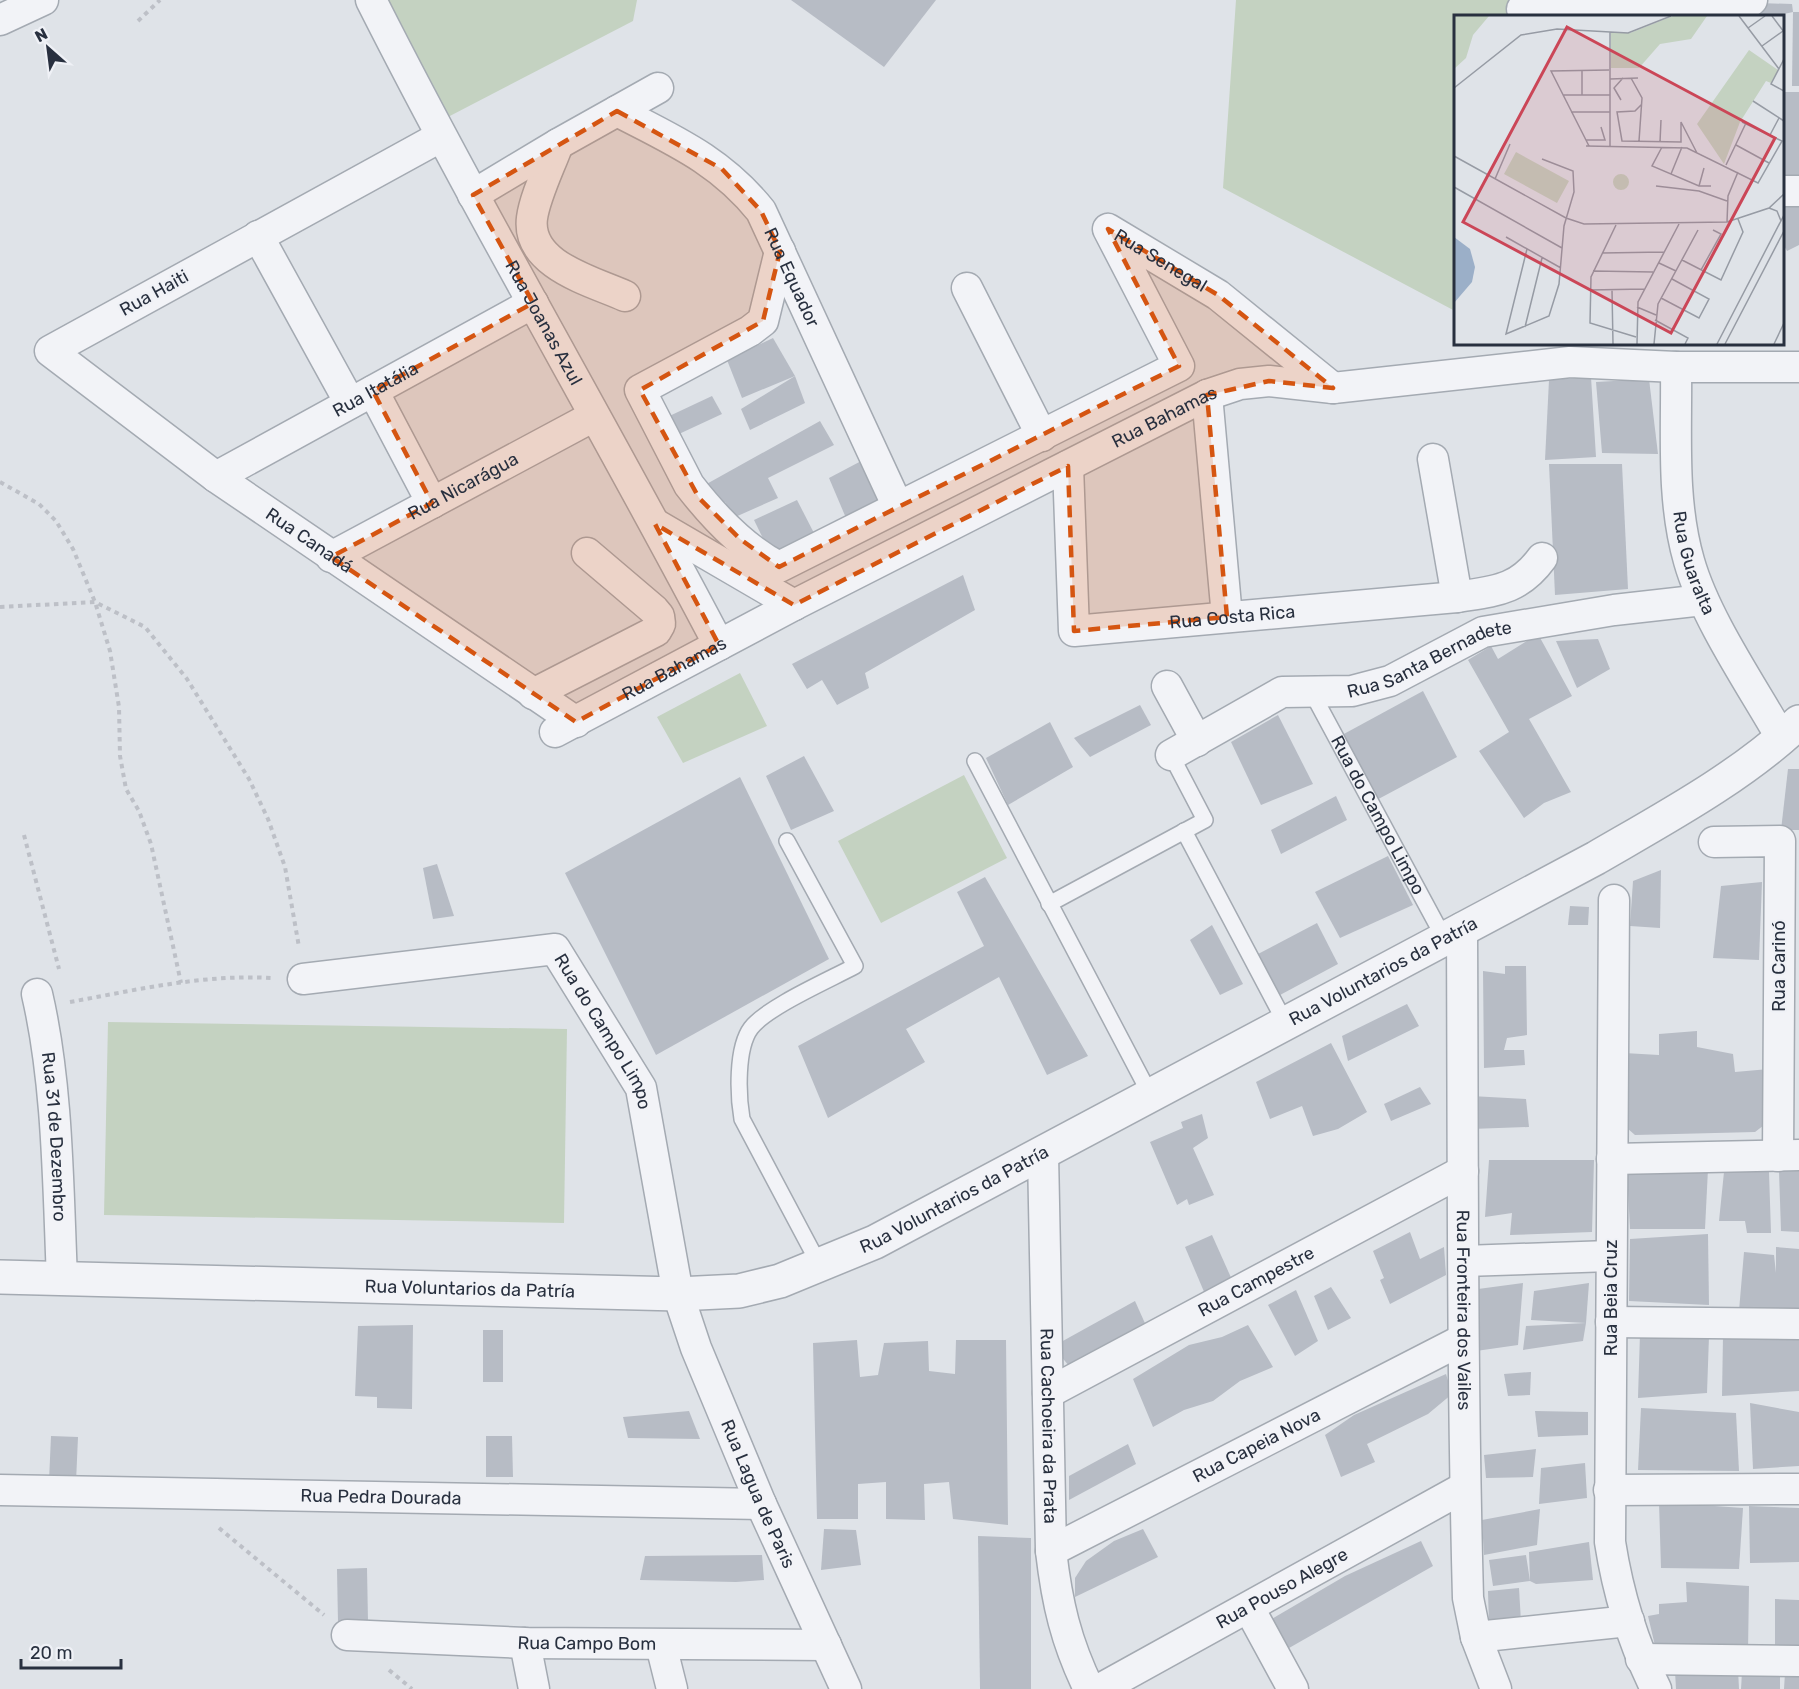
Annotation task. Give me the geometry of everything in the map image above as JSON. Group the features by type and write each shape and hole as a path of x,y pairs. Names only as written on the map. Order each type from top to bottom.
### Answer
{"street":[{"path":"0,20 43,0"},
{"name":"Rua Joanas Azul","path":"370,0 440,137 655,524 719,645"},
{"path":"1542,11 1741,8 1752,0"},
{"path":"473,195 658,88"},
{"name":"Rua Equador","path":"617,111 681,144 722,169 742,187 761,211 898,507"},
{"name":"Rua Haiti","path":"50,351 440,137"},
{"path":"558,144 532,217 536,244 547,258 561,267 625,296"},
{"path":"1784,190 1799,191"},
{"name":"Rua Senegal","path":"1042,436 1179,366 1108,229 1218,295 1333,388"},
{"path":"258,236 432,503"},
{"path":"780,251 762,321 750,331 640,390 689,485 699,498 740,539 765,560 779,567 1042,436 967,288"},
{"name":"Rua Itatália","path":"216,477 533,303"},
{"name":"Rua Canadá","path":"50,351 216,477 534,694 565,727"},
{"name":"Rua Bahamas","path":"565,727 794,605 1207,395 1240,384 1269,381 1333,388 1570,353 1676,367 1799,367"},
{"name":"Rua Guaralta","path":"1676,367 1677,490 1689,562 1703,600 1790,730"},
{"path":"1207,395 1227,617"},
{"name":"Rua Nicarágua","path":"331,557 594,416"},
{"path":"1433,459 1457,597"},
{"name":"Rua Costa Rica","path":"1068,466 1074,631 1457,597 1511,588 1533,572 1542,558"},
{"path":"655,524 794,605"},
{"path":"534,694 656,631 660,624 659,616 654,610 587,553"},
{"name":"Rua Santa Bernadete","path":"1170,755 1282,692 1352,691 1390,681 1483,632 1614,610 1703,600"},
{"path":"1167,686 1197,741"},
{"name":"Rua Voluntarios da Patría","path":"0,1277 678,1294 739,1291 780,1281 875,1242 1596,858 1687,804 1790,730"},
{"name":"Rua Carinó","path":"1714,842 1780,841 1789,1156"},
{"name":"Rua Beia Cruz","path":"1614,900 1610,1542 1616,1581 1641,1659 1656,1689"},
{"name":"Rua Fronteira dos Vailes","path":"1453,933 1463,1171 1462,1340 1468,1598 1476,1637 1496,1689"},
{"name":"Rua do Campo Limpo","path":"303,979 555,949 641,1088 678,1294"},
{"name":"Rua 31 de Dezembro","path":"46,994 62,1279"},
{"name":"Rua Cachoeira da Prata","path":"1042,1154 1051,1551 1057,1602 1072,1654 1089,1689"},
{"path":"1612,1159 1789,1156"},
{"name":"Rua Campestre","path":"1048,1393 1463,1171"},
{"path":"1464,1261 1610,1256"},
{"name":"Rua Lagua de Paris","path":"678,1294 696,1348 761,1504 846,1689"},
{"path":"1611,1322 1799,1324"},
{"name":"Rua Capeia Nova","path":"1051,1551 1462,1340"},
{"name":"Rua Pouso Alegre","path":"1100,1689 1465,1487"},
{"name":"Rua Pedra Dourada","path":"0,1490 761,1504"},
{"path":"1609,1490 1799,1490"},
{"path":"1249,1608 1293,1689"},
{"path":"1476,1637 1629,1621"},
{"name":"Rua Campo Bom","path":"347,1635 525,1643 826,1645"},
{"path":"525,1643 534,1689"},
{"path":"661,1645 672,1689"},
{"path":"1641,1659 1799,1660"}],"lane":[{"name":"Rua do Campo Limpo","path":"1311,691 1453,933"},
{"path":"1049,904 1205,820 1170,755"},
{"path":"975,761 1151,1096"},
{"path":"1184,831 1286,1024"},
{"path":"787,841 855,966 764,1016 750,1029 744,1045 738,1096 742,1119 820,1266"}],"path":[{"path":"138,21 160,0"},
{"path":"0,482 39,504 56,521 73,549 95,602 114,674 119,707 120,756 126,789 139,811 151,844 181,983"},
{"path":"0,607 95,602 145,627 187,679 249,779 268,819 285,867 303,979 244,976 46,994 24,835"},
{"path":"210,1522 282,1578 347,1635"},
{"path":"388,1669 412,1689"}],"highlighted area":[{"path":"617,111 722,169 761,211 780,251 763,321 640,390 699,498 740,539 779,567 1179,366 1108,229 1218,295 1333,388 1269,381 1207,395 1227,617 1074,631 1068,466 794,605 655,524 719,645 576,722 331,557 432,503 373,391 533,303 473,195"}],"green space":[{"path":"384,0 637,0 633,21 446,118"},
{"path":"1236,0 1511,0 1510,15 1454,15 1454,310 1223,188"},
{"path":"740,673 767,726 683,763 657,717"},
{"path":"964,775 1007,858 881,923 838,841"},
{"path":"108,1022 567,1029 564,1223 104,1215"}],"building":[{"path":"791,0 936,0 884,67"},
{"path":"1759,3 1792,4 1793,12 1780,15 1750,15"},
{"path":"1793,12 1799,12 1799,86 1792,86"},
{"path":"1784,92 1799,92 1799,175 1784,175"},
{"path":"1784,197 1799,198 1799,245 1787,251 1784,246"},
{"path":"773,338 795,376 742,398 727,360"},
{"path":"795,376 805,403 750,430 741,409"},
{"path":"1591,377 1596,457 1545,460 1549,380"},
{"path":"1649,379 1658,454 1602,453 1596,382"},
{"path":"712,396 722,414 666,440 663,419"},
{"path":"820,421 834,445 768,478 778,498 733,518 725,502 711,511 703,486"},
{"path":"865,459 882,500 846,518 829,478"},
{"path":"1549,464 1622,464 1628,589 1555,595"},
{"path":"797,500 815,535 771,555 754,520"},
{"path":"963,575 975,610 865,673 869,688 837,705 822,680 807,689 792,664"},
{"path":"1538,634 1572,696 1529,719 1571,792 1544,803 1524,818 1479,751 1509,732 1468,660 1491,646 1498,659"},
{"path":"1598,639 1610,669 1577,688 1556,641"},
{"path":"1423,691 1457,757 1371,803 1342,735"},
{"path":"1140,705 1151,725 1090,757 1074,738"},
{"path":"1278,715 1313,784 1261,805 1231,742"},
{"path":"1050,722 1073,767 1008,805 986,758"},
{"path":"804,756 834,811 791,830 766,776"},
{"path":"1788,769 1799,769 1799,830 1781,830"},
{"path":"740,777 829,959 656,1055 565,873"},
{"path":"1336,796 1347,820 1281,854 1271,830"},
{"path":"1388,856 1413,905 1340,938 1315,892"},
{"path":"437,864 454,916 433,919 423,868"},
{"path":"1661,870 1660,928 1630,926 1633,881"},
{"path":"985,877 1088,1056 1047,1075 999,977 906,1029 925,1062 828,1118 798,1046 984,946 957,892"},
{"path":"1762,882 1759,960 1713,958 1721,886"},
{"path":"1570,906 1589,907 1588,925 1568,925"},
{"path":"1317,923 1338,964 1280,995 1258,954"},
{"path":"1212,925 1243,984 1220,995 1190,940"},
{"path":"1505,966 1526,966 1527,1035 1507,1038 1504,1050 1524,1050 1525,1065 1484,1068 1483,971 1505,974"},
{"path":"1407,1004 1419,1026 1348,1061 1342,1036"},
{"path":"1697,1031 1697,1047 1733,1054 1735,1072 1769,1069 1768,1122 1755,1132 1635,1135 1627,1128 1624,1053 1659,1055 1659,1034"},
{"path":"1331,1043 1367,1112 1338,1129 1313,1136 1302,1106 1270,1119 1256,1082"},
{"path":"1420,1087 1431,1104 1391,1121 1384,1104"},
{"path":"1471,1096 1526,1099 1529,1127 1471,1129"},
{"path":"1202,1114 1208,1138 1193,1148 1214,1195 1189,1205 1187,1199 1177,1205 1150,1142 1183,1128 1181,1122"},
{"path":"1489,1160 1594,1160 1592,1232 1510,1235 1512,1213 1485,1217"},
{"path":"1708,1169 1705,1229 1630,1229 1627,1170"},
{"path":"1799,1170 1799,1232 1781,1231 1779,1171"},
{"path":"1724,1172 1769,1172 1771,1233 1747,1233 1745,1221 1719,1221"},
{"path":"1410,1232 1420,1259 1444,1247 1446,1275 1390,1304 1380,1280 1384,1278 1373,1251"},
{"path":"1708,1234 1709,1305 1629,1301 1630,1239"},
{"path":"1212,1235 1233,1282 1205,1294 1185,1247"},
{"path":"1776,1247 1799,1249 1799,1308 1739,1311 1744,1252 1774,1255 1776,1273"},
{"path":"1523,1283 1518,1345 1476,1351 1478,1289"},
{"path":"1589,1283 1586,1323 1531,1320 1534,1291"},
{"path":"1331,1287 1351,1318 1328,1330 1314,1296"},
{"path":"1296,1290 1318,1341 1295,1356 1268,1305"},
{"path":"1135,1301 1148,1330 1069,1366 1060,1355 1061,1342"},
{"path":"1586,1323 1583,1341 1523,1350 1526,1326"},
{"path":"413,1325 412,1409 377,1408 377,1397 355,1396 358,1326"},
{"path":"1248,1325 1273,1367 1240,1381 1213,1401 1184,1410 1153,1427 1133,1379 1189,1345 1222,1337"},
{"path":"483,1330 503,1330 503,1382 483,1382"},
{"path":"1640,1333 1709,1336 1707,1393 1638,1398"},
{"path":"1723,1336 1799,1338 1799,1391 1722,1396"},
{"path":"857,1340 860,1377 878,1375 884,1343 928,1341 929,1371 955,1374 956,1340 1006,1340 1008,1525 953,1519 949,1482 924,1484 925,1520 886,1519 886,1482 858,1484 858,1519 817,1519 813,1343"},
{"path":"1531,1372 1530,1395 1508,1396 1504,1374"},
{"path":"1446,1374 1452,1394 1428,1414 1367,1444 1375,1462 1341,1477 1325,1435 1354,1415"},
{"path":"1750,1403 1799,1412 1799,1466 1753,1469"},
{"path":"1641,1408 1736,1413 1739,1471 1638,1470"},
{"path":"689,1411 700,1439 628,1438 623,1417"},
{"path":"1535,1411 1588,1412 1588,1435 1538,1437"},
{"path":"51,1436 78,1437 76,1482 49,1481"},
{"path":"486,1436 512,1436 513,1477 486,1477"},
{"path":"1128,1444 1136,1464 1069,1500 1069,1476"},
{"path":"1536,1449 1533,1477 1486,1478 1484,1455"},
{"path":"1585,1463 1587,1498 1539,1504 1541,1468"},
{"path":"1659,1502 1743,1508 1739,1569 1661,1568"},
{"path":"1749,1506 1799,1508 1799,1562 1750,1563"},
{"path":"1540,1509 1537,1545 1484,1555 1482,1520"},
{"path":"824,1529 856,1530 861,1565 821,1570"},
{"path":"1143,1529 1158,1557 1075,1597 1075,1578 1086,1561 1114,1541"},
{"path":"978,1536 1031,1538 1031,1689 980,1689"},
{"path":"1421,1541 1433,1566 1275,1656 1265,1623 1345,1576"},
{"path":"1589,1542 1593,1580 1536,1584 1530,1581 1529,1552"},
{"path":"762,1555 764,1580 736,1582 640,1580 645,1556"},
{"path":"1526,1555 1530,1581 1493,1586 1489,1560"},
{"path":"367,1568 368,1622 338,1623 337,1569"},
{"path":"1686,1582 1749,1586 1748,1651 1656,1650 1648,1616 1659,1614 1659,1604 1687,1602"},
{"path":"1519,1588 1521,1622 1489,1626 1488,1591"},
{"path":"1775,1599 1799,1600 1799,1651 1775,1652"},
{"path":"1738,1669 1739,1689 1676,1689 1675,1671"},
{"path":"1742,1672 1780,1673 1780,1689 1741,1689"},
{"path":"1785,1673 1799,1674 1799,1689 1784,1689"}]}
